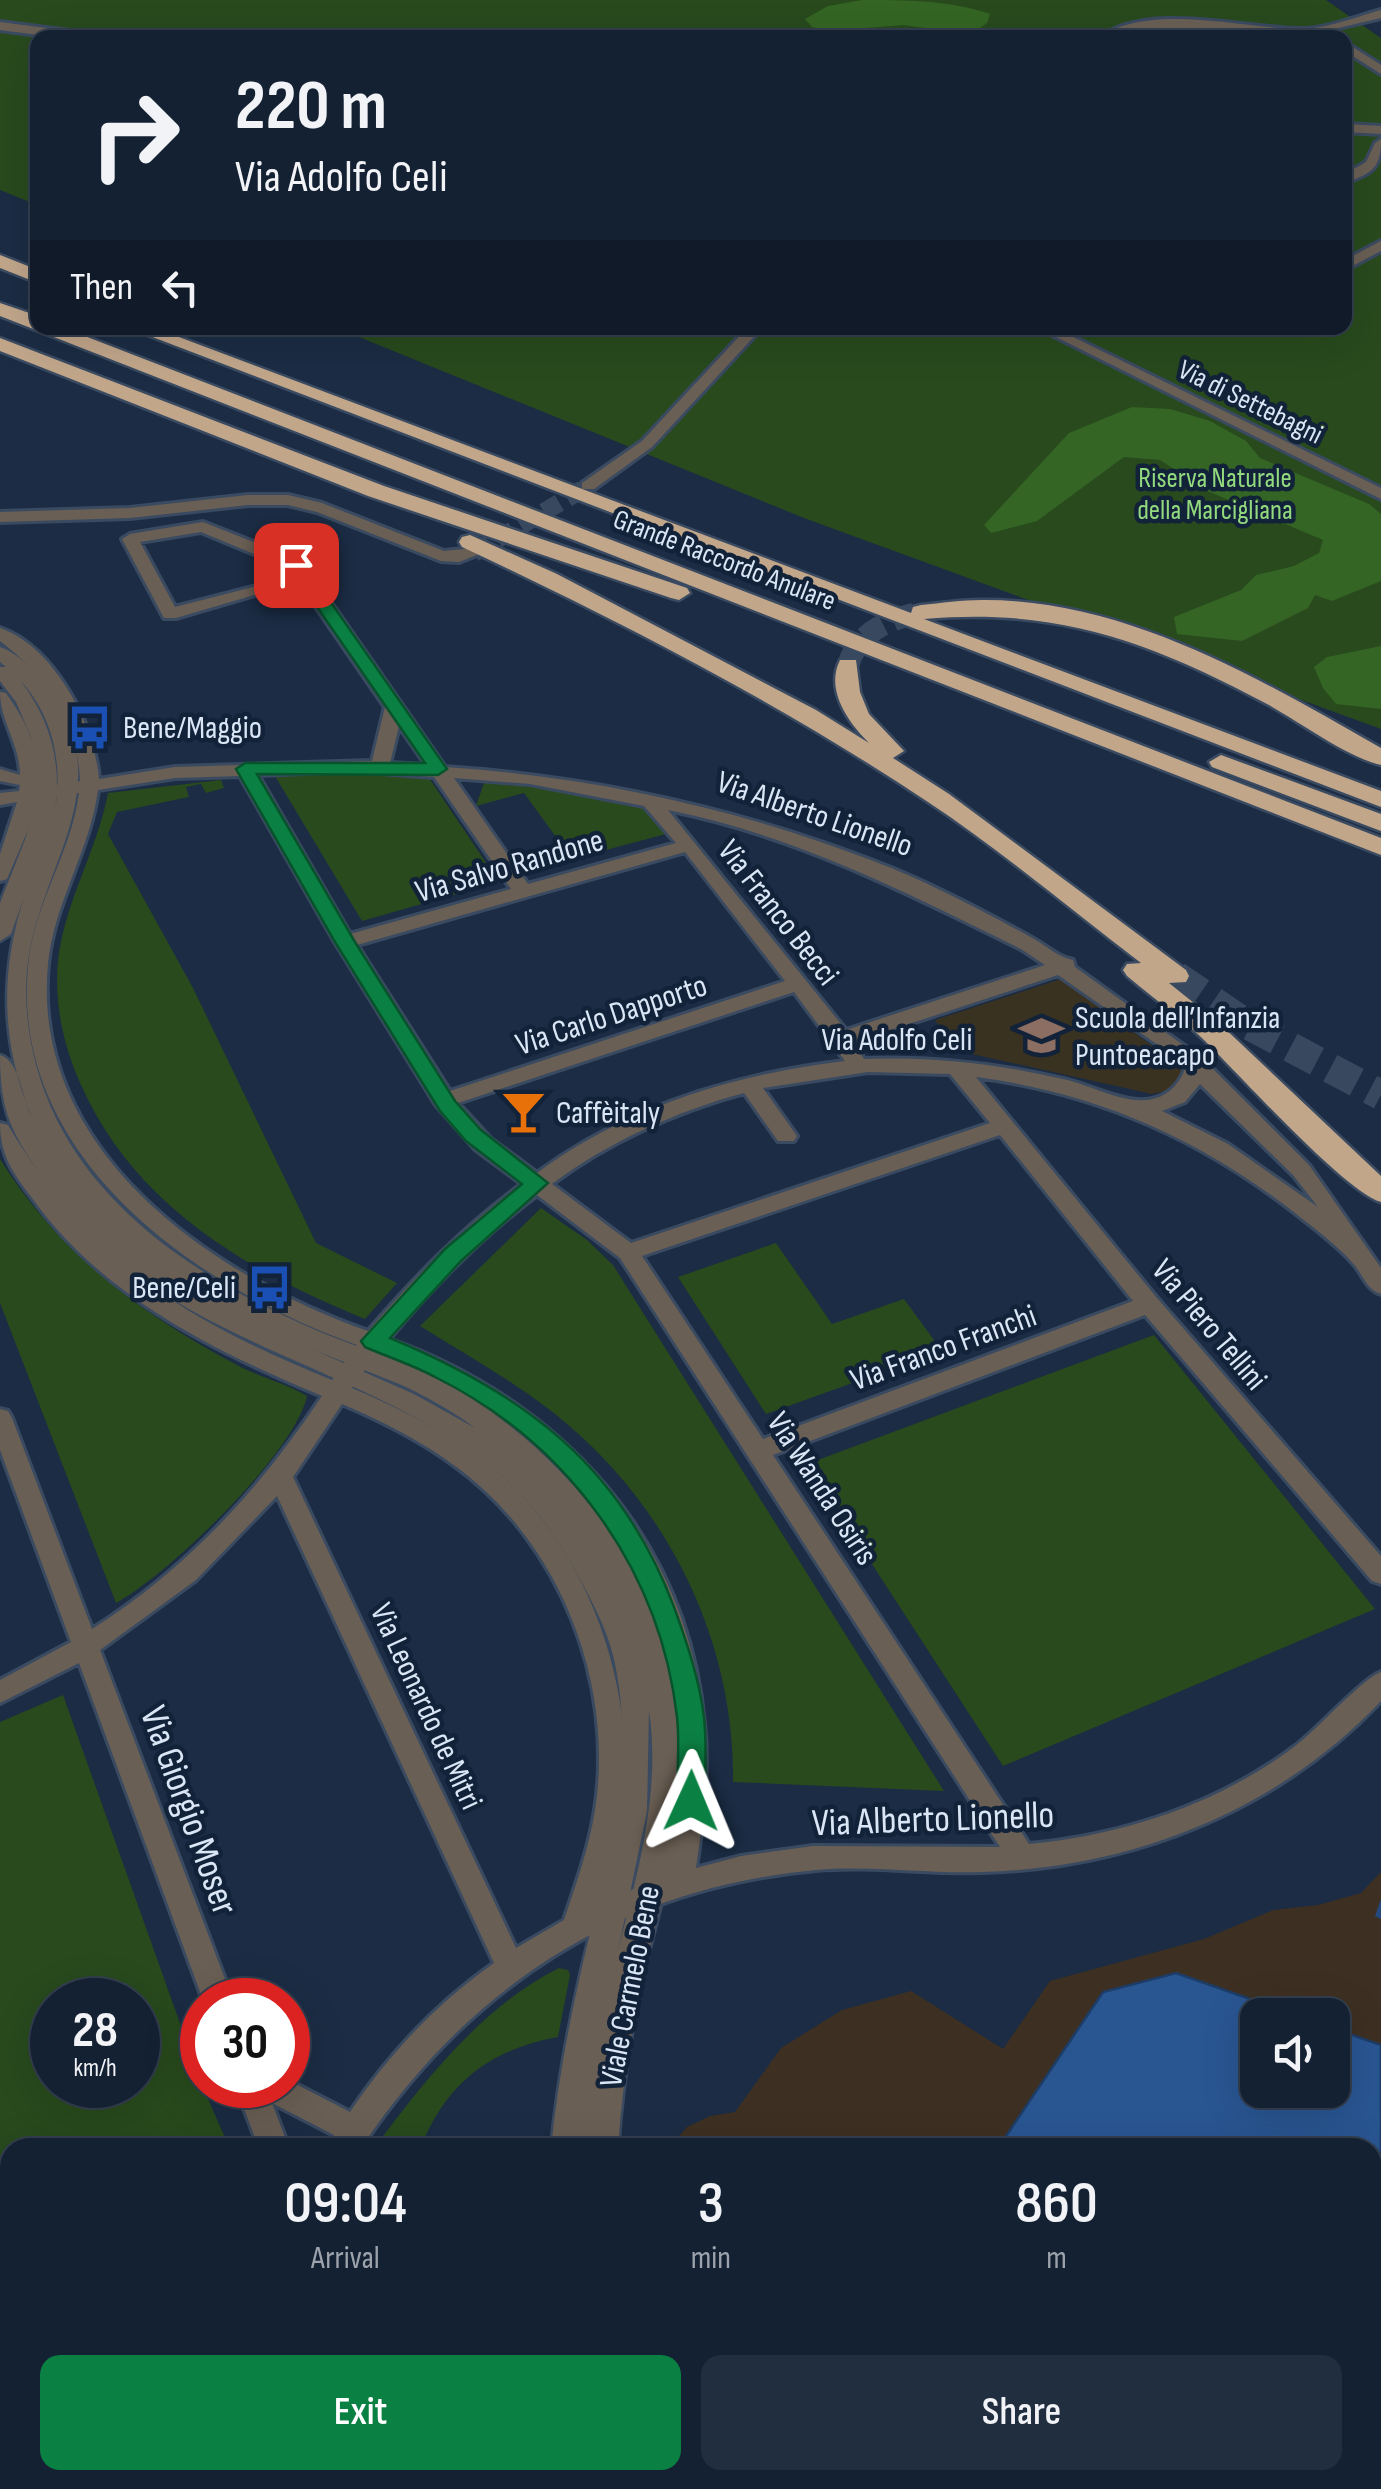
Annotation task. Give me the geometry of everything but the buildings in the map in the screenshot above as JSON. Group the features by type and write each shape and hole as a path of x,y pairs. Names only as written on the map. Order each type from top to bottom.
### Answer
{"highway":[{"path":"0,261 30,274"},
{"path":"0,274 30,285"},
{"path":"0,291 30,302"},
{"path":"0,309 30,321"},
{"name":"Grande Raccordo Anulare","path":"66,335 1381,847"},
{"name":"Grande Raccordo Anulare","path":"112,335 1381,824"},
{"name":"Grande Raccordo Anulare","path":"157,335 1381,800"},
{"path":"171,335 308,393"},
{"path":"0,336 92,380"},
{"path":"0,344 314,468 838,648 1080,742 1214,782"},
{"path":"314,468 549,579 808,715 884,762 1176,976"},
{"path":"921,612 1010,608 1117,629 1197,660 1381,756"},
{"path":"698,658 889,779 1018,877 1210,1030 1381,1192"},
{"path":"848,666 848,692 864,726 1040,873"}],"street":[{"path":"1314,30 1381,14"},
{"path":"1122,30 1191,24 1277,30"},
{"path":"0,26 31,30"},
{"path":"1352,51 1381,70"},
{"path":"1352,128 1381,130"},
{"path":"1352,175 1378,161 1381,143"},
{"path":"1352,262 1381,244"},
{"path":"588,486 648,444 749,335"},
{"name":"Via di Settebagni","path":"1059,335 1381,494"},
{"path":"0,516 130,514 248,500 288,500 322,508 441,556 474,553"},
{"path":"284,584 170,614 130,539 203,528 291,560 524,893"},
{"name":"Viale Carmelo Bene","path":"0,633 12,676"},
{"name":"Viale Carmelo Bene","path":"0,652 28,703 48,756 40,834 9,904 17,961 16,1012 29,1078 44,1119 74,1167 120,1218 142,1264"},
{"name":"Viale Carmelo Bene","path":"0,875 43,785 90,762 79,721 64,692 12,676"},
{"path":"380,767 394,707"},
{"path":"245,769 345,942 444,1100 473,1136 536,1183"},
{"name":"Via Alberto Lionello","path":"0,799 43,785 245,769 438,769 647,798 814,843 885,870 996,924 1066,965 1197,1065 1302,1172 1381,1286"},
{"path":"462,806 476,772"},
{"name":"Viale Carmelo Bene","path":"43,785 86,810 45,924 35,993 44,1050 58,1092 87,1146 146,1215 185,1248 278,1304 355,1366 522,1463 558,1564 580,1604 686,1684 692,1762 680,1883"},
{"name":"Via Franco Becci","path":"647,798 690,845 842,1039 858,1066"},
{"path":"690,845 696,830 712,813"},
{"name":"Via Salvo Randone","path":"345,942 690,845"},
{"path":"11,936 45,924"},
{"path":"842,1039 1066,965"},
{"name":"Via Carlo Dapporto","path":"444,1100 797,984"},
{"name":"Viale Carmelo Bene","path":"0,1063 20,1122 46,1167 104,1236 240,1327 355,1366 464,1381 522,1463 604,1542 630,1588 638,1649 636,1790 615,1906 585,2031 569,2138"},
{"path":"1131,1107 1182,1098 1190,1088 1197,1065"},
{"name":"Via Adolfo Celi","path":"0,1692 113,1632 201,1560 280,1476 355,1366 453,1255 536,1183 637,1121 748,1084 858,1066 957,1068 1016,1075 1131,1107 1199,1135 1250,1165 1313,1213 1357,1255"},
{"name":"Via Piero Tellini","path":"957,1068 1150,1304 1381,1574"},
{"path":"628,1252 998,1120 1016,1075"},
{"path":"748,1084 786,1136"},
{"name":"Viale Carmelo Bene","path":"0,1130 30,1184 87,1248 142,1264"},
{"name":"Via Wanda Osiris","path":"536,1183 628,1252 1023,1858"},
{"path":"142,1264 185,1248"},
{"name":"Via Franco Franchi","path":"760,1450 1150,1304"},
{"name":"Via Giorgio Moser","path":"0,1418 210,1978"},
{"name":"Via Leonardo de Mitri","path":"280,1476 510,1966"},
{"name":"Viale Carmelo Bene","path":"602,2138 613,2052 670,1777 666,1719 638,1649"},
{"name":"Viale Carmelo Bene","path":"577,1924 601,1851 611,1794 611,1725 638,1649"},
{"name":"Via Alberto Lionello","path":"348,2138 418,2048 463,2002 510,1966 577,1924 615,1906 680,1883 743,1868 836,1856 1023,1858 1127,1841 1223,1804 1268,1781 1316,1749 1381,1684"},
{"path":"259,2108 270,2138"},
{"path":"302,2108 348,2138"}],"shaded area":[{"name":"Scuola dell’Infanzia Puntoeacapo","path":"1061,979 1181,1067 1182,1078 1175,1089 1152,1094 958,1051 935,1020"},
{"path":"1381,1872 1381,2138 678,2138 687,2127 710,2116 735,2112 781,2048 842,2010 911,1991 1003,2049 1050,1981 1204,1939 1273,1910 1318,1905 1361,1893"}],"green space":[{"name":"Riserva Naturale della Marcigliana","path":"0,0 1326,0 1381,38 1381,729 804,518 354,335 1352,335 1352,30 30,30 30,202 0,190"},
{"path":"862,0 911,1 943,3 990,14 987,23 977,30 904,25 824,30 812,27 805,19 828,6"},
{"path":"1132,407 1170,409 1210,421 1246,441 1260,458 1369,504 1381,514 1381,581 1332,601 1315,595 1308,608 1242,641 1177,634 1174,617 1241,590 1256,575 1294,566 1319,553 1323,540 1205,490 1160,460 1124,457 1037,521 991,533 984,525 1069,433"},
{"path":"1381,646 1381,709 1336,704 1314,667 1327,657"},
{"path":"353,774 429,778 499,882 362,921 275,776"},
{"path":"221,780 224,788 206,793 201,784 186,787 189,797 117,812 108,834 193,988 316,1243 397,1283 365,1319 238,1256 163,1200 104,1128 69,1055 57,992 58,960 108,793"},
{"path":"485,780 640,804 666,834 572,859 524,793 476,806"},
{"path":"0,1159 75,1252 135,1302 237,1365 307,1396 279,1448 227,1510 166,1567 116,1603 0,1303"},
{"path":"541,1208 587,1240 613,1265 944,1791 733,1782 722,1677 707,1626 661,1531 595,1449 555,1414 420,1326"},
{"path":"776,1243 832,1324 904,1299 942,1351 766,1414 678,1277"},
{"path":"1154,1335 1375,1609 1003,1766 807,1464"},
{"path":"63,1695 180,2023 180,2108 212,2108 225,2138 0,2138 0,1722"},
{"path":"559,1968 568,1970 558,2037 512,2050 474,2073 444,2104 425,2138 382,2138 457,2047 505,2002"}],"tunnel":[{"path":"474,553 588,486"},
{"path":"848,665 867,635 921,612"},
{"path":"1176,976 1243,1022 1381,1095"}],"place":[{"name":"Bene/Maggio","path":"90,727"},
{"name":"Scuola dell’Infanzia Puntoeacapo","path":"1042,1035"},
{"name":"Caffèitaly","path":"523,1112"},
{"name":"Bene/Celi","path":"269,1287"}],"route":[{"path":"296,565 438,769 245,769 345,942 448,1106 473,1136 536,1183 453,1255 373,1341 444,1371 520,1417 571,1462 621,1523 642,1558 682,1663 691,1720 691,1801"}]}
